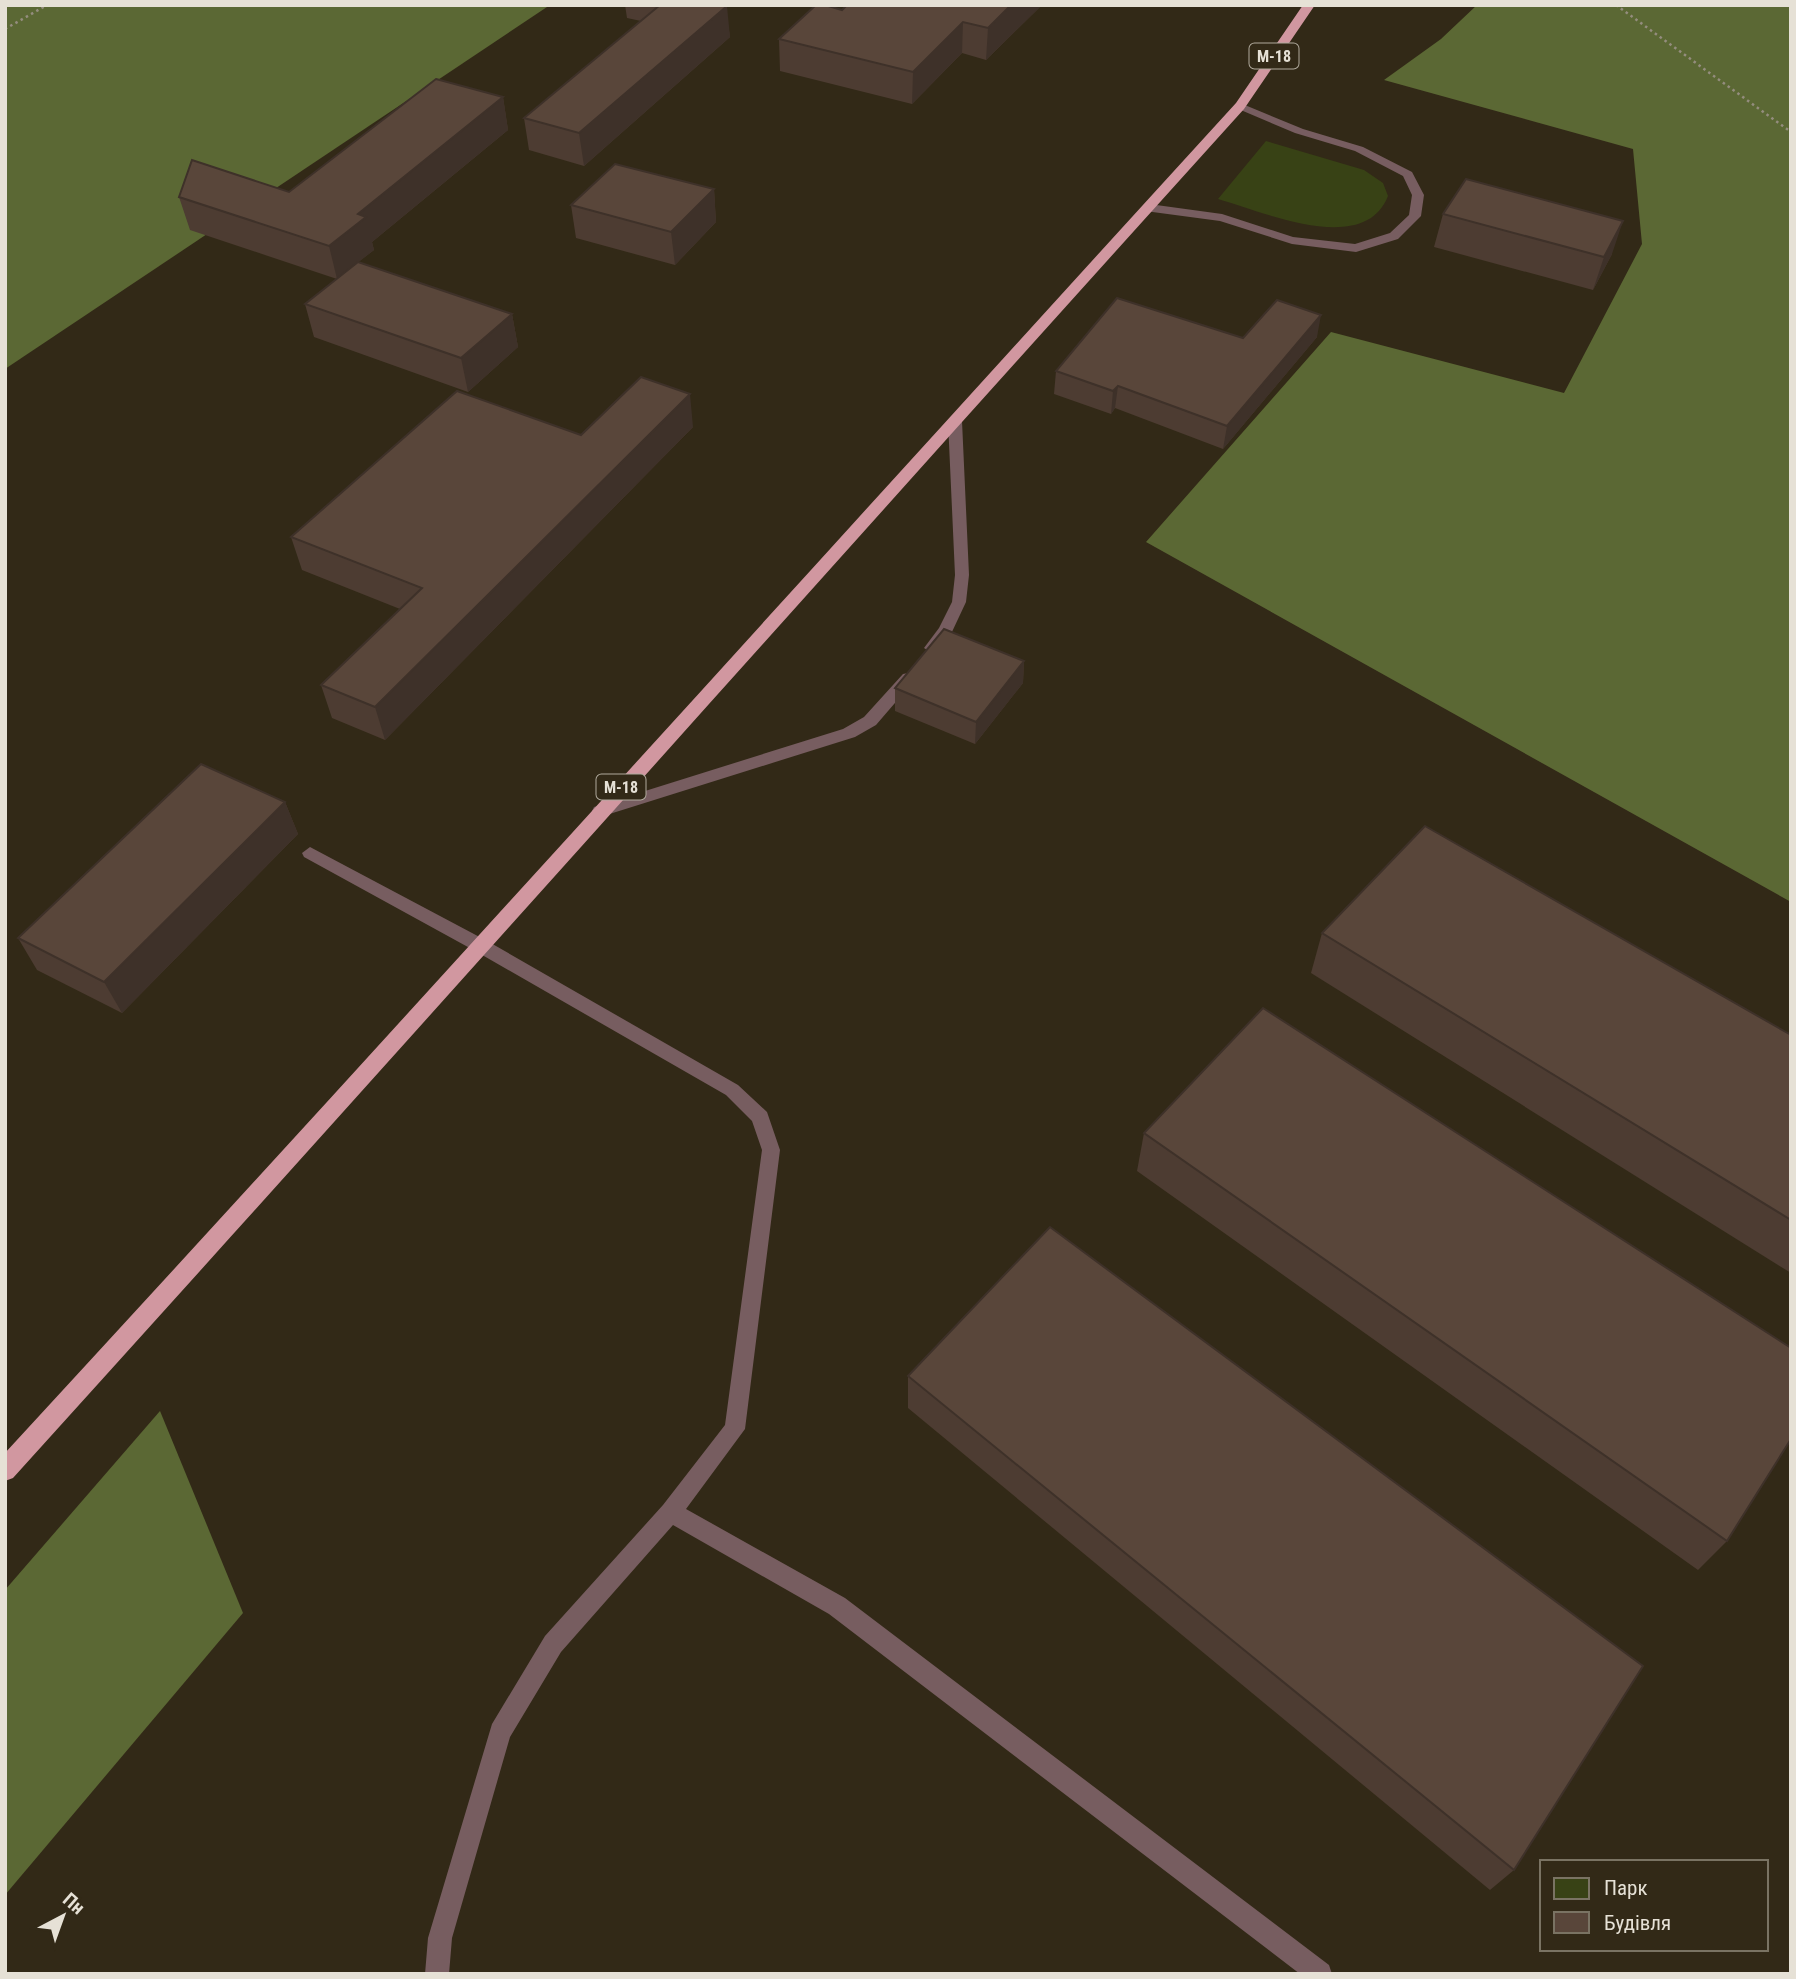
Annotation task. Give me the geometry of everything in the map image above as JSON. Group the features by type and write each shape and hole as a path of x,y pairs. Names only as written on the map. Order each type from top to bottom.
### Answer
{"highway":[{"name":"М-18","path":"5,1470 483,947 600,811 1240,106 1309,5"}],"lane":[{"path":"1149,208 1222,218 1292,240 1356,248 1394,236 1416,216 1418,195 1408,174 1359,149 1299,131 1240,106"},
{"path":"600,811 849,733 886,705 946,630 959,602 962,575 955,421"},
{"path":"310,853 483,947 732,1090 760,1117 771,1150 735,1429 671,1512 553,1644 500,1731 440,1938 437,1974"},
{"path":"671,1512 837,1606 1320,1974"}],"path":[{"path":"5,29 47,5"},
{"path":"1615,5 1791,132"}],"green space":[{"path":"5,5 550,5 5,369"},
{"path":"1477,5 1791,5 1791,902 1146,542 1331,332 1564,393 1642,244 1633,149 1384,80 1441,39"},
{"path":"1266,141 1364,170 1383,183 1388,196 1376,214 1358,224 1336,227 1286,220 1218,199"},
{"path":"160,1411 243,1613 5,1895 5,1590"}],"building":[{"path":"660,5 727,6 579,133 524,118"},
{"path":"816,5 842,10 847,5 1011,5 988,28 963,22 913,72 779,39"},
{"path":"436,79 503,97 358,214 366,217 329,246 179,197 192,160 289,192"},
{"path":"615,164 714,189 671,232 571,205"},
{"path":"1466,179 1623,221 1604,257 1443,214"},
{"path":"358,262 512,314 461,358 305,304"},
{"path":"1117,298 1243,338 1277,300 1321,315 1227,426 1118,386 1113,391 1056,371"},
{"path":"641,377 690,394 375,707 321,685 422,588 291,537 457,391 581,435"},
{"path":"944,629 1024,661 976,722 895,688"},
{"path":"201,764 285,802 104,982 18,938"},
{"path":"1425,826 1791,1035 1791,1220 1322,933"},
{"path":"1263,1008 1791,1348 1791,1439 1727,1541 1144,1133"},
{"path":"1050,1227 1643,1666 1514,1870 908,1376"}]}
